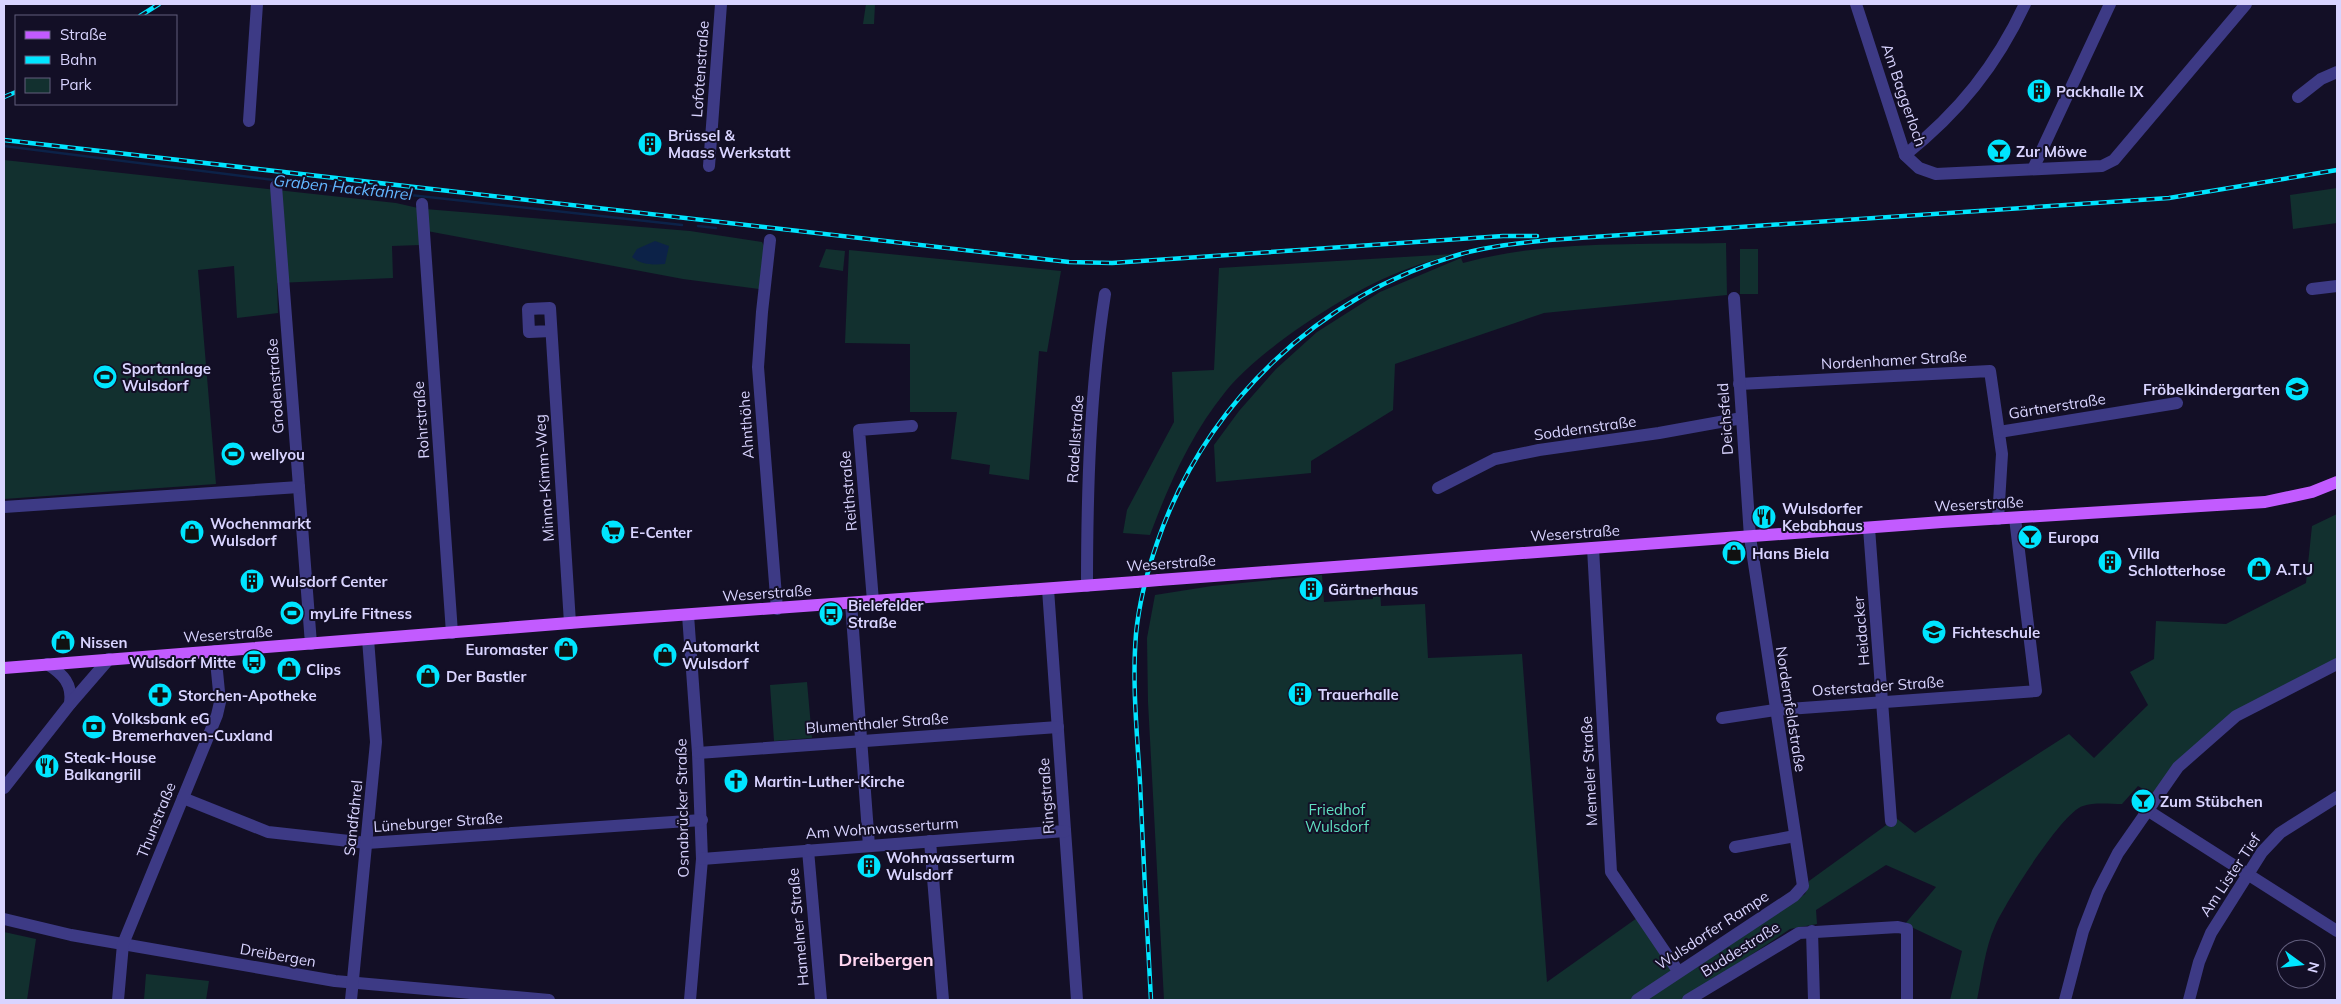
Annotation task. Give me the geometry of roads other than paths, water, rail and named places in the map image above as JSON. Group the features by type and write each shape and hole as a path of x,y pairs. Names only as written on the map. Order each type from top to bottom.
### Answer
{"main road":[{"name":"Weserstraße","path":"4,668 570,623 1869,528 2264,502 2312,492 2337,482"}],"street":[{"path":"249,121 258,4"},
{"name":"Lofotenstraße","path":"709,166 721,4"},
{"name":"Am Baggerloch","path":"1856,4 1905,155 1919,168 1936,174 2102,166 2114,160 2246,4"},
{"path":"1905,155 1935,131 1983,78 2012,32 2025,4"},
{"path":"2033,169 2110,4"},
{"path":"2298,97 2321,79 2337,72"},
{"name":"Grodenstraße","path":"276,186 311,644"},
{"name":"Rohrstraße","path":"422,204 452,633"},
{"name":"Ahnthöhe","path":"770,240 758,367 777,609"},
{"path":"2312,289 2337,286"},
{"name":"Radellstraße","path":"1087,586 1090,446 1105,294"},
{"name":"Deichsfeld","path":"1734,298 1750,537"},
{"name":"Minna-Kimm-Weg","path":"551,331 570,623"},
{"name":"Nordenhamer Straße","path":"1739,384 1990,371 1999,432"},
{"name":"Gärtnerstraße","path":"1998,520 2002,454 1999,432 2177,403"},
{"name":"Soddernstraße","path":"1438,488 1495,460 1539,450 1659,433 1742,418"},
{"name":"Reithstraße","path":"873,601 859,430 912,426"},
{"path":"4,507 299,487"},
{"name":"Osterstader Straße","path":"1722,718 1774,710 2036,691 2015,518"},
{"name":"Heidacker","path":"1869,528 1891,821"},
{"name":"Nordernfeldstraße","path":"1750,537 1774,710 1803,886"},
{"name":"Memeler Straße","path":"1593,548 1611,872 1678,971"},
{"name":"Ringstraße","path":"1048,588 1076,1000"},
{"path":"851,603 869,846"},
{"name":"Osnabrücker Straße","path":"688,615 702,820 702,859 690,1000"},
{"name":"Sandfahrel","path":"351,1000 376,742 368,639"},
{"name":"Thunstraße","path":"118,1000 123,944 217,715 220,702 215,651"},
{"path":"4,788 70,704 109,659"},
{"path":"47,664 56,669 68,682 71,695 70,704"},
{"path":"2066,1000 2083,931 2098,892 2118,853 2178,767 2236,716 2337,664"},
{"name":"Blumenthaler Straße","path":"698,753 1058,727"},
{"name":"Am Lister Tief","path":"2189,1000 2199,962 2211,933 2273,839 2337,797"},
{"name":"Lüneburger Straße","path":"183,798 268,832 367,843 702,820"},
{"path":"2148,810 2337,931"},
{"name":"Am Wohnwasserturm","path":"702,859 1064,831"},
{"path":"1735,847 1795,836"},
{"path":"930,841 943,1000"},
{"name":"Hamelner Straße","path":"808,850 821,1000"},
{"name":"Wulsdorfer Rampe","path":"1636,1000 1794,896 1803,886"},
{"name":"Dreibergen","path":"4,919 70,935 353,984 549,1000"},
{"name":"Buddestraße","path":"1688,1000 1790,936 1812,931 1898,927 1907,930 1907,1000"},
{"path":"1812,931 1814,1000"}],"water":[{"path":"655,241 669,246 665,264 643,263 632,257 637,249"}],"waterway":[{"name":"Graben Hackfahrel","path":"4,146 274,180 682,225"},
{"name":"Graben Hackfahrel","path":"698,226 716,228"}],"railway":[{"path":"142,15 159,4"},
{"path":"4,97 15,92"},
{"path":"4,140 1069,262 1112,263 1503,236 1537,236"},
{"path":"1151,1000 1135,689 1136,634 1144,588 1157,543 1178,492 1205,445 1237,401 1274,361 1315,327 1360,297 1409,272 1461,254 1505,245 1549,240 2169,198 2337,170"}],"place":[{"name":"Packhalle IX","path":"2039,91"},
{"name":"Brüssel & Maass Werkstatt","path":"650,144"},
{"name":"Zur Möwe","path":"1999,151"},
{"name":"Sportanlage Wulsdorf","path":"105,377"},
{"name":"Fröbelkindergarten","path":"2297,389"},
{"name":"wellyou","path":"233,454"},
{"name":"Wulsdorfer Kebabhaus","path":"1764,517"},
{"name":"Wochenmarkt Wulsdorf","path":"192,532"},
{"name":"E-Center","path":"613,532"},
{"name":"Europa","path":"2030,537"},
{"name":"Hans Biela","path":"1734,553"},
{"name":"Villa Schlotterhose","path":"2110,562"},
{"name":"A.T.U","path":"2259,569"},
{"name":"Wulsdorf Center","path":"252,581"},
{"name":"Gärtnerhaus","path":"1311,589"},
{"name":"myLife Fitness","path":"292,613"},
{"name":"Bielefelder Straße","path":"831,614"},
{"name":"Fichteschule","path":"1934,632"},
{"name":"Nissen","path":"63,642"},
{"name":"Euromaster","path":"566,649"},
{"name":"Automarkt Wulsdorf","path":"665,655"},
{"name":"Wulsdorf Mitte","path":"254,662"},
{"name":"Clips","path":"289,669"},
{"name":"Der Bastler","path":"428,676"},
{"name":"Trauerhalle","path":"1300,694"},
{"name":"Storchen-Apotheke","path":"160,695"},
{"name":"Volksbank eG Bremerhaven-Cuxland","path":"94,727"},
{"name":"Steak-House Balkangrill","path":"47,766"},
{"name":"Martin-Luther-Kirche","path":"736,781"},
{"name":"Zum Stübchen","path":"2143,801"},
{"name":"Wohnwasserturm Wulsdorf","path":"869,866"}],"district":[{"name":"Dreibergen","path":"886,959"}],"park label":[{"name":"Friedhof Wulsdorf","path":"1337,818"}]}
